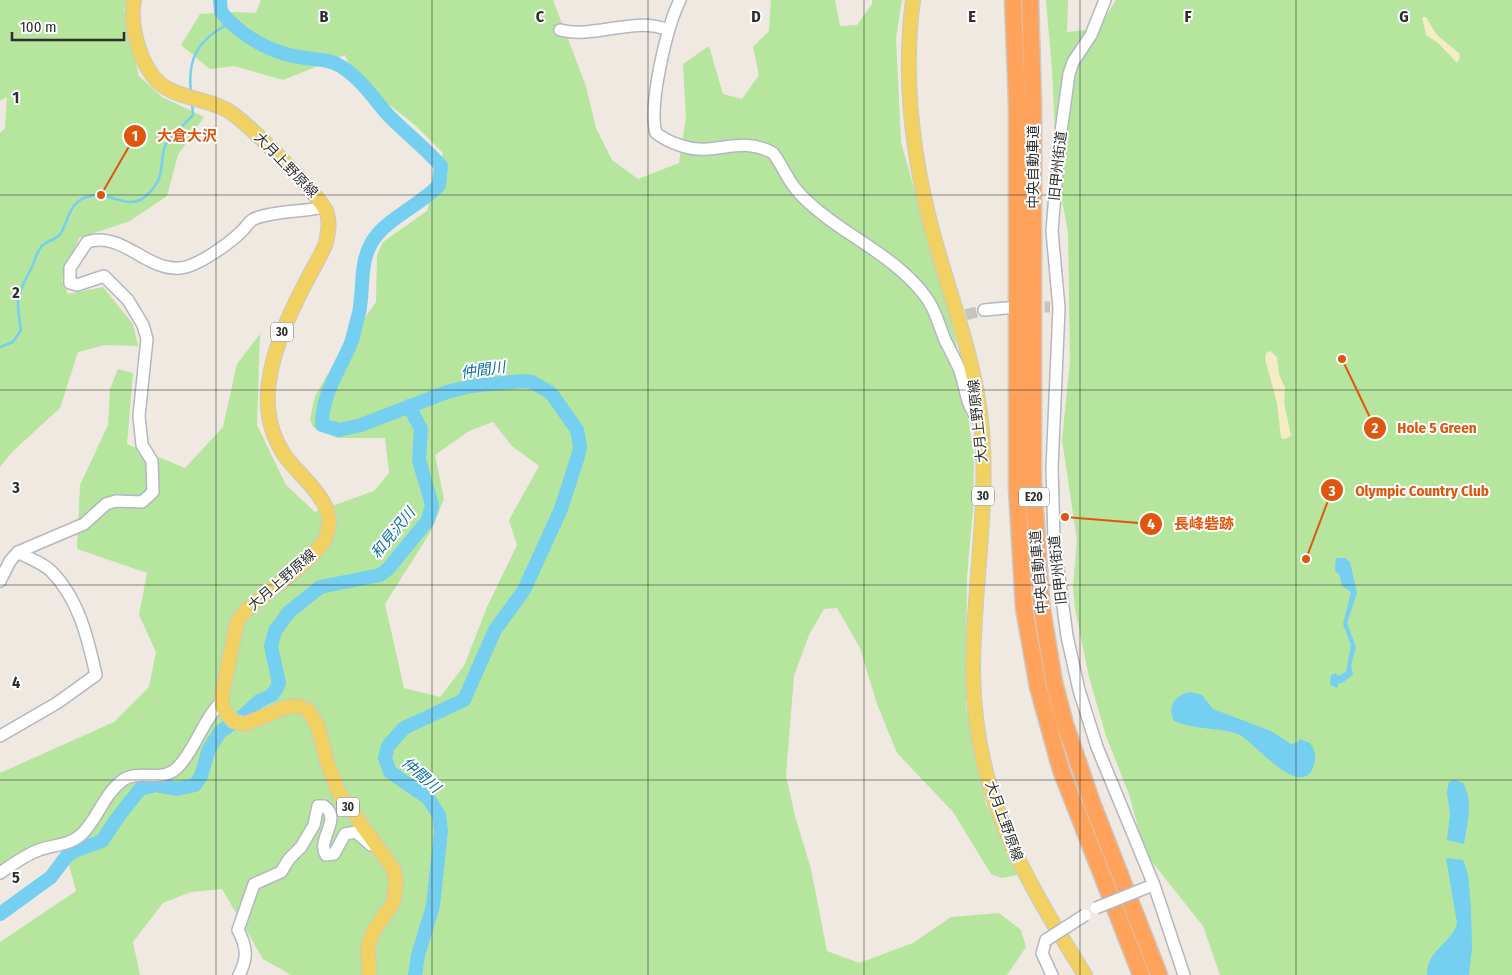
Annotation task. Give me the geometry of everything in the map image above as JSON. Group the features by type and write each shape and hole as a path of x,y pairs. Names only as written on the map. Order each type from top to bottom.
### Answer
{"highway":[{"name":"中央自動車道","path":"1013,0 1017,103 1017,497 1024,608 1038,687 1061,770 1141,975"},
{"name":"中央自動車道","path":"1030,0 1033,105 1034,488 1040,603 1054,682 1065,724 1092,804 1159,975"}],"main road":[{"name":"大月上野原線","path":"134,0 132,18 141,52 148,68 160,84 178,94 213,104 235,115 309,188 324,207 328,221 326,243 286,323 276,349 268,399 270,422 276,441 286,457 322,499 328,512 327,530 316,551 245,611 237,622 224,709"},
{"name":"大月上野原線","path":"913,0 908,67 914,146 935,241 961,321 981,424 984,472 973,672 981,752 992,796 1016,858 1085,975"},
{"name":"30","path":"224,709 232,721 245,724 287,707 297,706 308,710 318,726 327,762 340,793 394,870 396,886 392,902 370,937 367,954 368,975"}],"street":[{"path":"680,0 668,30 655,100 654,127 656,133 674,142 698,150 744,144 773,153 790,184 800,195 826,217 871,246 923,292 945,321 944,336 959,369 967,402 981,424"},
{"name":"旧甲州街道","path":"1105,0 1091,35 1073,62 1066,92 1052,231 1054,307 1053,496 1058,579 1067,636 1079,690 1097,747 1184,975"},
{"path":"560,30 573,33 640,25 658,26 668,30"},
{"path":"0,581 10,561 18,552 84,524 106,504 116,501 142,502 153,492 152,461 142,445 139,416 147,339 143,326 128,300 104,276 76,285 70,283 70,268 87,242 100,238 130,248 163,267 180,268 192,265 212,254 253,219 324,207"},
{"path":"984,310 1006,308"},
{"path":"0,736 58,703 96,676 86,631 69,595 50,570 18,552"},
{"path":"0,873 29,854 68,842 82,835 111,792 124,779 136,776 156,777 176,769 212,711 224,709"},
{"path":"239,975 245,963 246,945 238,930 254,884 281,872 289,859 301,847 314,825 318,806 324,806 331,814 323,847 326,855 334,854 344,834 356,832 369,845 376,844"},
{"path":"1052,975 1042,953 1046,940 1096,908 1151,886"}],"green space":[{"path":"0,0 128,0 124,8 139,76 162,97 204,117 178,155 167,196 130,221 79,238 62,280 68,294 103,287 133,324 138,346 105,345 78,352 60,408 12,452 0,467 0,133 5,128 7,97 0,101"},
{"path":"261,0 553,0 586,86 596,128 612,160 638,179 679,163 686,117 683,64 709,46 723,94 742,99 759,75 753,47 769,31 771,0 835,0 840,26 857,25 872,4 872,0 902,0 896,38 901,142 955,336 974,455 973,509 967,576 966,705 986,804 1018,875 1002,878 991,874 953,812 897,753 877,704 860,648 837,608 824,609 809,635 794,676 786,776 795,816 811,869 827,951 859,963 913,943 951,917 999,913 1021,930 1026,947 1007,975 291,975 263,959 222,889 191,892 163,903 133,942 140,975 0,975 0,942 76,891 62,839 0,865 0,773 114,722 149,687 156,652 139,615 147,573 77,549 80,485 108,425 110,389 118,369 133,373 127,444 185,468 223,427 237,364 260,334 257,425 286,485 315,512 374,491 389,473 385,438 337,438 313,427 310,419 315,396 342,350 376,302 377,255 383,242 427,211 443,153 415,125 355,78 345,55 283,80 234,66 210,69 181,45 200,14 256,13","holes":["493,422 512,446 539,466 509,520 517,545 487,607 464,666 440,697 404,688 385,604 431,531 444,499 435,455 469,431"]},
{"path":"1046,0 1068,0 1067,32 1098,29 1116,0 1512,0 1512,975 1220,975 1203,926 1145,853 1129,794 1106,736 1089,677 1075,609 1073,587 1077,540 1062,440 1070,361 1068,232 1057,175 1052,70"}],"sand":[{"path":"1422,17 1426,17 1437,35 1459,53 1460,58 1457,63 1438,43 1426,35"},
{"path":"1270,351 1277,357 1279,374 1285,388 1284,402 1291,436 1285,439 1281,438 1277,403 1265,359 1266,353"}],"water":[{"path":"1336,558 1345,558 1350,562 1357,593 1347,623 1356,647 1351,665 1353,675 1339,683 1337,688 1330,685 1331,675 1336,673 1338,676 1346,672 1351,645 1343,624 1351,592 1342,586 1340,576 1335,570"},
{"path":"1190,692 1202,695 1213,709 1271,731 1291,744 1298,742 1300,739 1310,743 1313,747 1315,761 1309,774 1301,777 1290,774 1278,767 1238,734 1189,726 1174,721 1171,711 1173,702 1180,696"},
{"path":"1455,780 1463,783 1468,797 1469,813 1464,844 1447,840 1450,814 1447,792 1449,782"},
{"path":"1446,858 1463,860 1468,874 1472,948 1469,975 1427,975 1431,959 1450,936 1457,923"}],"waterway":[{"name":"仲間川","path":"220,0 221,12 238,29 258,43 281,53 333,62 349,72 389,116 441,166 439,185 385,226 368,250 363,268 359,313 353,336 328,393 322,425 339,430 361,425 447,392 471,386 522,381 532,382 551,393 577,430 580,446 579,453 561,509 524,590 495,630 464,700 404,728 388,746 385,758 390,772 428,798 439,815 441,831 433,906 418,955 415,975"},
{"path":"191,92 191,69 197,50 210,36 230,23"},
{"path":"0,347 13,342 21,330 18,309 19,296 41,247 59,236 71,210 83,198 97,195 133,202 147,195 153,189 159,177 165,146 193,115 192,102"},
{"name":"和見沢川","path":"0,914 51,877 66,857 74,851 102,841 140,789 156,785 177,789 195,785 201,776 209,749 220,732 244,715 259,701 272,695 276,689 279,683 271,646 275,631 289,612 320,587 380,575 388,569 428,520 432,505 419,460 421,429 409,406"}],"tunnel":[{"path":"1028,307 1050,307"},
{"path":"950,319 984,310"}],"place":[{"name":"大倉大沢","path":"101,195"},
{"name":"Hole 5 Green","path":"1342,359"},
{"name":"長峰砦跡","path":"1065,517"},
{"name":"Olympic Country Club","path":"1306,559"}]}
